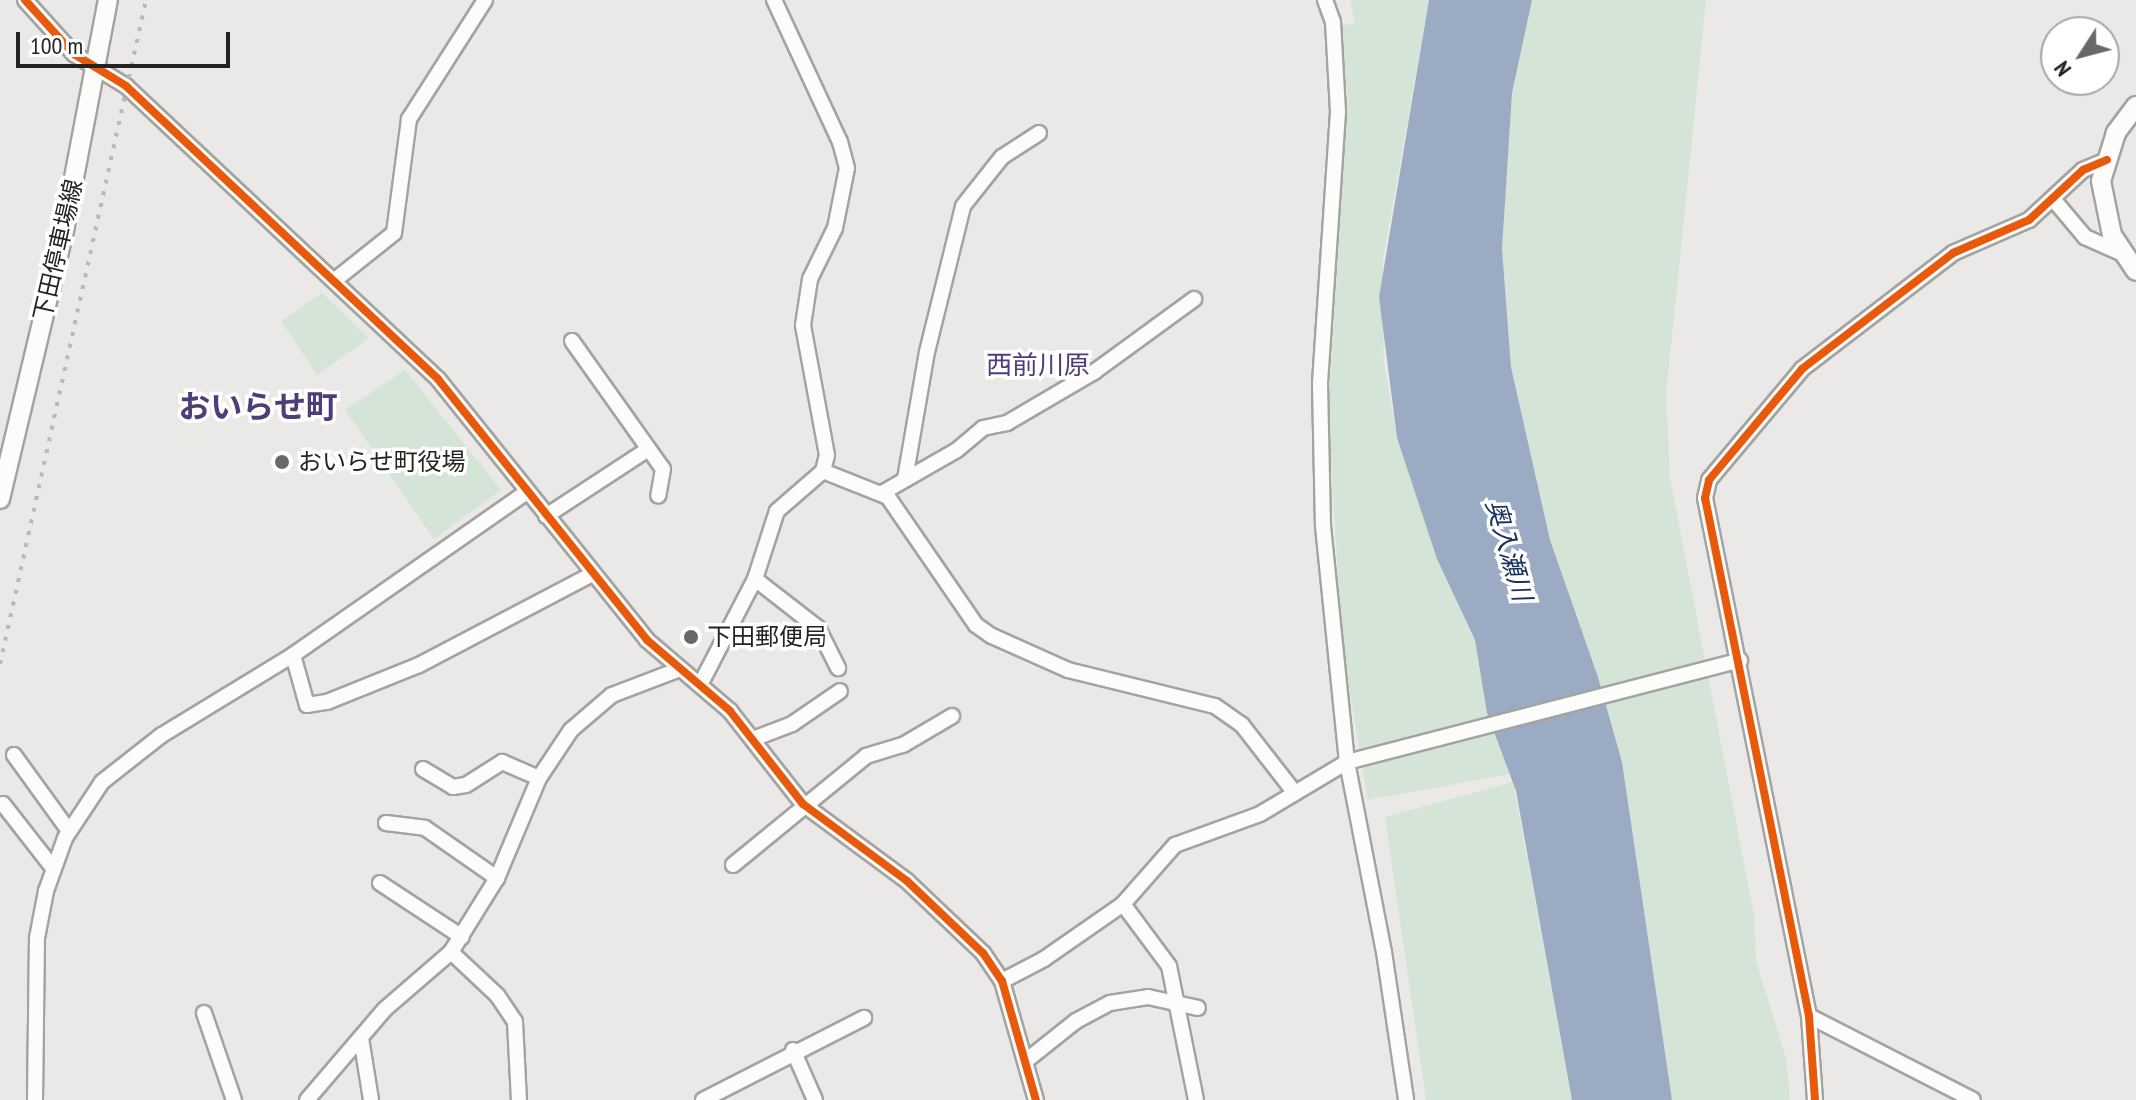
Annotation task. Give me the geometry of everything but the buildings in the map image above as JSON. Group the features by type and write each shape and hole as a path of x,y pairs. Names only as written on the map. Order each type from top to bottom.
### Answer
{"main road":[{"name":"下田停車場線","path":"0,499 7,436 64,230 108,0"},
{"path":"2136,106 2116,133 2107,160 2102,201 2123,254 2136,271"}],"street":[{"path":"25,0 74,54 126,86 438,379 647,640 700,685 753,739 803,804 907,881 983,953 1002,981 1036,1100"},
{"path":"335,280 394,233 409,119 485,0"},
{"path":"700,685 755,579 777,511 823,471 825,430 803,313 810,279 835,228 847,168 840,142 774,0"},
{"path":"1325,0 1333,22 1338,112 1320,384 1323,526 1352,762 1406,1100"},
{"path":"905,479 927,352 963,206 1002,157 1039,133"},
{"path":"1815,1100 1809,1016 1735,661 1705,498 1709,480 1802,369 1953,253 2029,220 2083,170 2107,160"},
{"path":"2053,199 2085,237 2123,254"},
{"path":"882,493 957,450 983,428 1007,423 1094,372 1194,299"},
{"path":"572,341 664,476 658,496"},
{"path":"546,516 647,450"},
{"path":"823,471 882,493 976,625 1045,662 1215,706 1242,725 1295,793"},
{"path":"35,1100 37,938 53,868 69,831 121,763 293,655 527,492"},
{"path":"293,655 307,705 327,702 419,665 592,574"},
{"path":"755,579 818,628 838,668"},
{"path":"1002,981 1044,959 1123,904 1175,845 1260,814 1352,762 1735,661"},
{"path":"307,1100 361,1038 451,952 462,937 497,878 539,778 571,730 598,705 680,669"},
{"path":"753,739 792,724 840,691"},
{"path":"733,865 794,817 803,804 866,756 893,749 952,716"},
{"path":"14,755 69,831"},
{"path":"423,769 453,787 502,762 539,778"},
{"path":"3,804 53,868"},
{"path":"386,823 425,828 497,878"},
{"path":"380,883 462,937"},
{"path":"1123,904 1164,955 1196,1100"},
{"path":"451,952 497,995 515,1022 519,1100"},
{"path":"1027,1060 1076,1021 1110,1003 1148,997 1198,1008"},
{"path":"204,1013 234,1100"},
{"path":"1809,1016 1973,1100"},
{"path":"703,1100 793,1050 864,1018"},
{"path":"361,1038 371,1100"},
{"path":"793,1050 815,1100"}],"green space":[{"path":"1350,0 1429,0 1382,265 1384,363 1397,438 1437,559 1475,640 1487,713 1510,774 1368,800 1342,644 1328,412 1348,100 1341,26 1355,23"},
{"path":"1532,0 1706,0 1666,395 1670,478 1754,915 1756,961 1786,1058 1790,1100 1672,1100 1622,762 1598,677 1550,540 1511,367 1502,249 1512,93"},
{"path":"322,293 369,338 317,375 281,321"},
{"path":"405,370 501,490 434,539 345,410"},
{"path":"1513,782 1572,1100 1426,1100 1385,817"}],"water":[{"name":"奥入瀬川","path":"1429,0 1532,0 1512,93 1502,249 1511,367 1550,540 1598,677 1622,762 1672,1100 1572,1100 1516,791 1487,713 1475,640 1437,559 1397,438 1379,297"}],"railway":[{"path":"0,664 146,0"}],"cycle path":[{"path":"25,0 74,54 126,86 438,379 647,640 730,711 803,804 907,881 983,953 1002,981 1036,1100"},
{"path":"1815,1100 1809,1016 1705,498 1709,480 1802,369 1953,253 2029,220 2083,170 2107,160"}],"place":[{"name":"おいらせ町役場","path":"282,462"},
{"name":"下田郵便局","path":"691,637"}],"district":[{"name":"西前川原","path":"1038,365"},
{"name":"おいらせ町","path":"258,406"}]}
